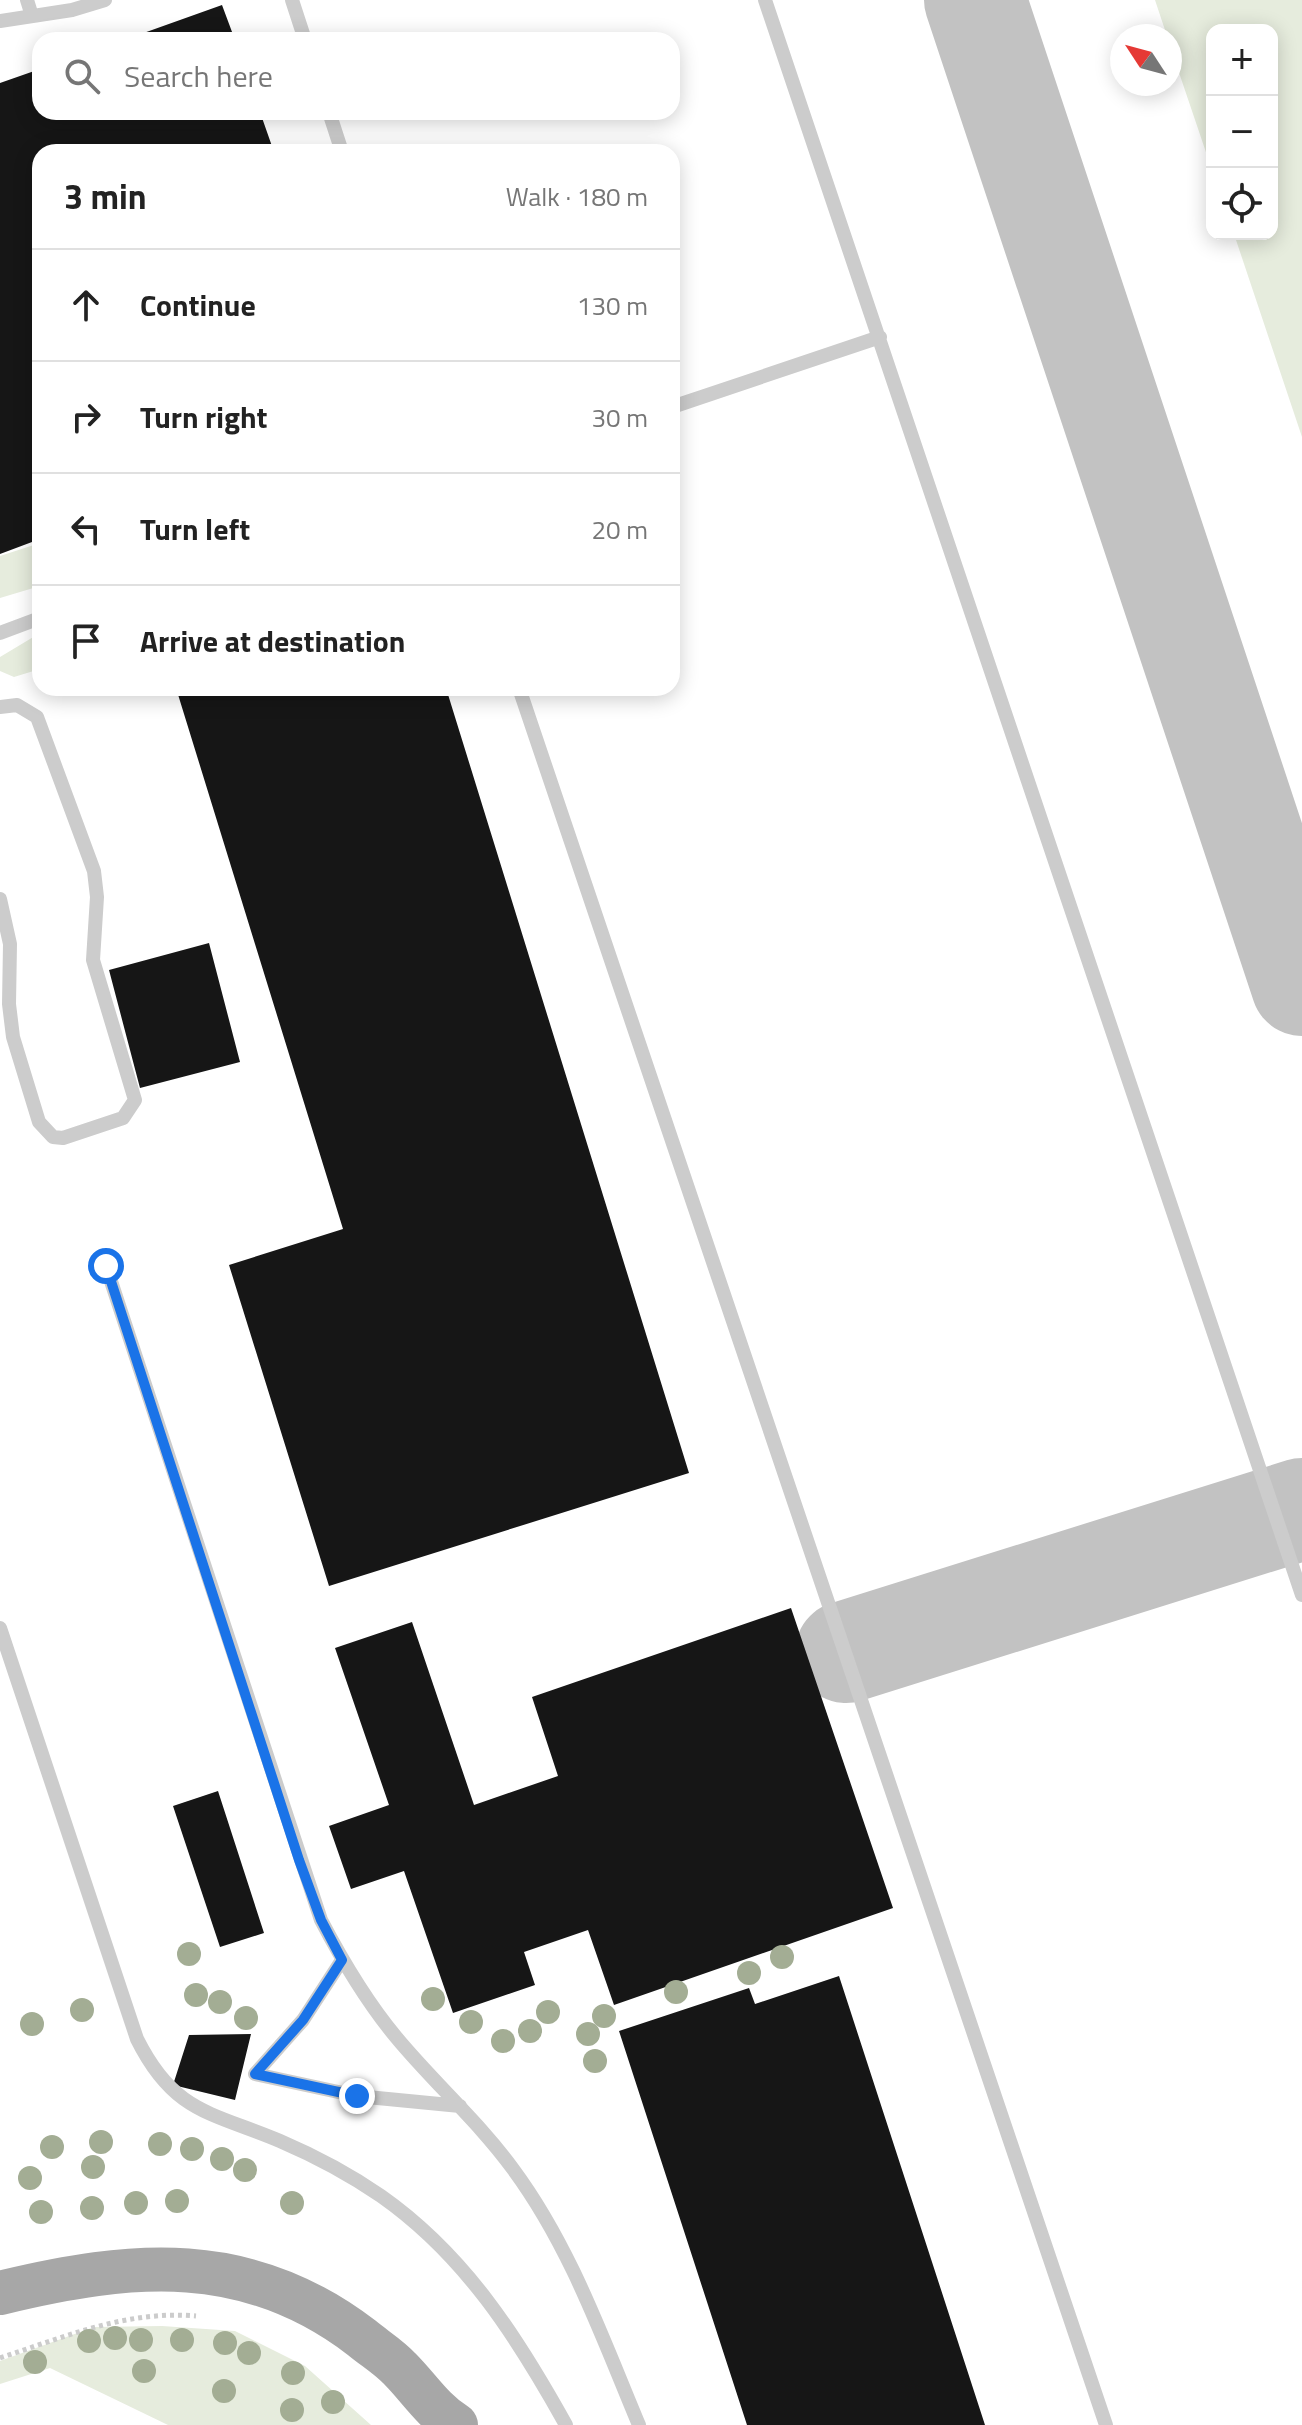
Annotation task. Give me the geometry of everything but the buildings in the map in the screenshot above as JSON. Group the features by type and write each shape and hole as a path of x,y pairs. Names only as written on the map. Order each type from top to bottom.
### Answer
{"main road":[{"path":"0,2293 69,2276 172,2268 243,2277 306,2300 358,2335 399,2368 445,2421"}],"lane":[{"path":"27,0 32,16"},
{"path":"0,21 105,0"},
{"path":"292,0 302,32"},
{"path":"765,0 1302,1595"},
{"path":"332,120 339,144"},
{"path":"680,404 880,337"},
{"path":"0,633 32,621"},
{"path":"522,696 1077,2330 1106,2425"},
{"path":"0,707 17,705 37,717 94,871 97,897 93,960 135,1100 123,1118 73,1137 53,1137 44,1131 10,1020 10,944 0,899"},
{"path":"106,1266 321,1920 342,1960 396,2037 513,2168 557,2237 639,2425"},
{"path":"0,1628 137,2039 148,2061 170,2088 198,2110 305,2152 345,2173 419,2226 453,2257 501,2316 566,2425"},
{"path":"342,1960 303,2020 255,2074 357,2096 460,2106"}],"path":[{"path":"0,2358 114,2321 148,2316 205,2317"}],"green space":[{"path":"1155,0 1302,0 1302,437 1236,240 1278,240 1278,24 1206,24 1206,152 1182,81 1182,24 1163,24"},
{"path":"32,546 32,588 0,598 0,556"},
{"path":"32,638 32,671 14,677 0,671 0,657"},
{"path":"162,2326 235,2331 305,2366 371,2425 168,2425 50,2368 0,2384 0,2361 94,2327"}],"taxiway":[{"path":"975,0 1302,985"},
{"path":"846,1652 1302,1509"}],"route":[{"path":"106,1266 299,1860 321,1920 342,1960 303,2020 255,2074 357,2096"}]}
